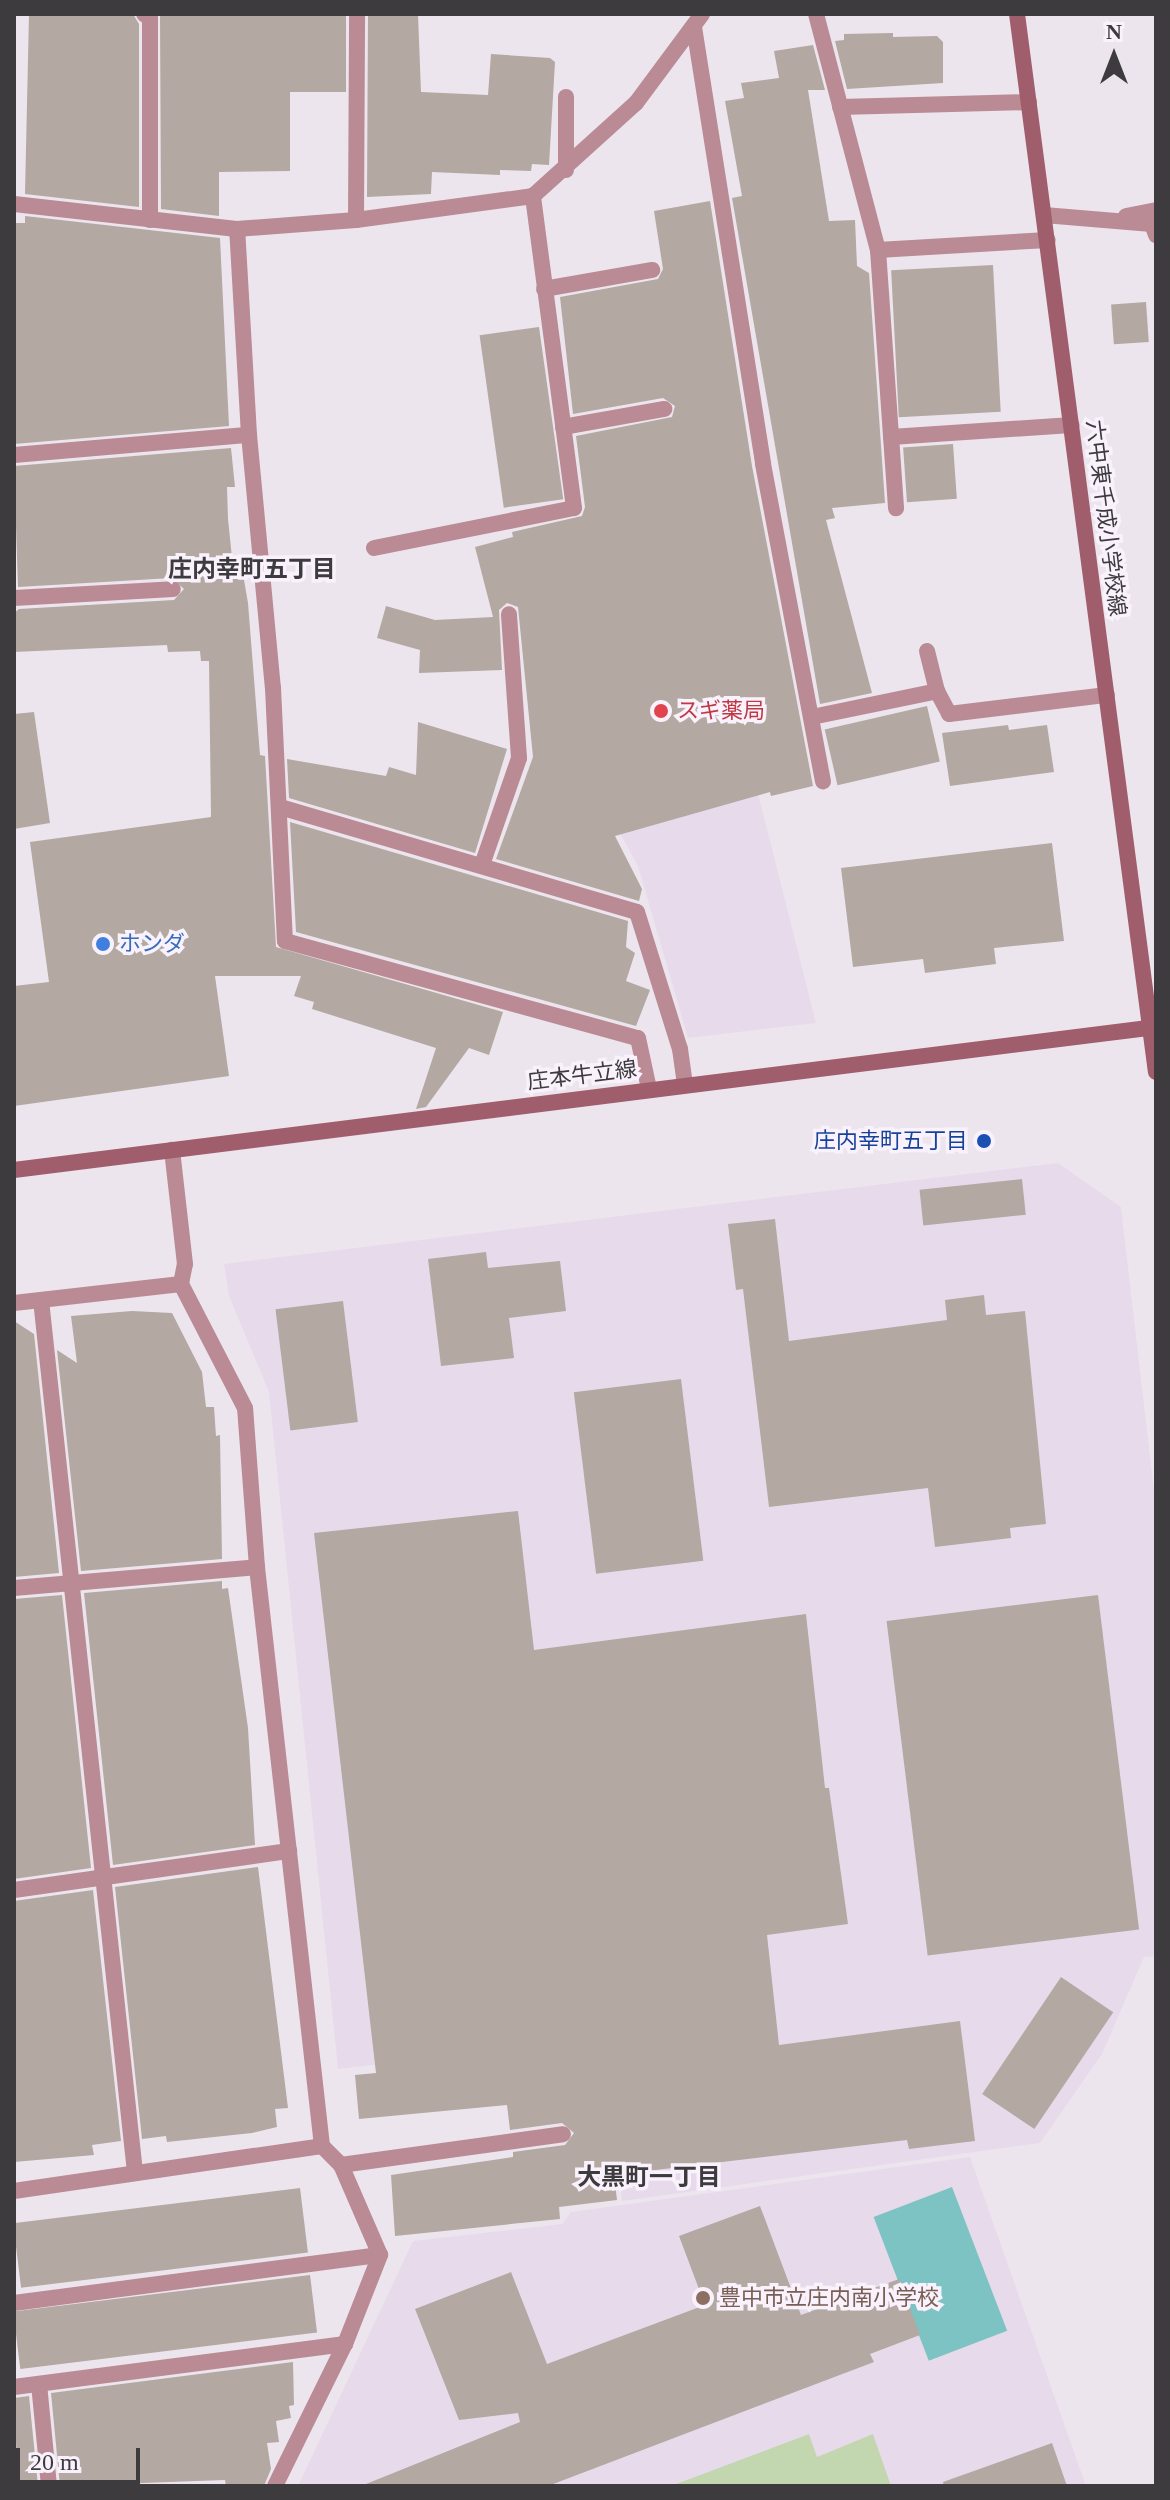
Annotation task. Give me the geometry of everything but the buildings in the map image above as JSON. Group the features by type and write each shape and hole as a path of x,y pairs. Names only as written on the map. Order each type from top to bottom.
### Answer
{"main road":[{"name":"六中東千成小学校線","path":"1017,14 1153,1028 1156,1072"},
{"name":"庄本牛立線","path":"14,1170 1153,1028"}],"street":[{"path":"144,14 150,18 150,220"},
{"path":"356,220 357,14"},
{"path":"816,14 878,250 896,508"},
{"path":"14,204 237,229 356,220 533,196 566,170 636,103 698,21"},
{"path":"698,21 763,464 823,781"},
{"path":"566,97 566,170"},
{"path":"840,107 1029,102"},
{"path":"374,548 574,508 533,196"},
{"path":"1107,220 1156,210"},
{"path":"1044,215 1152,224 1156,235"},
{"path":"237,229 249,435 280,807 285,941 638,1038 649,1089"},
{"path":"878,250 1048,240"},
{"path":"544,289 652,270"},
{"path":"563,427 664,409"},
{"path":"891,437 1072,425"},
{"path":"14,455 249,435"},
{"path":"14,598 173,589"},
{"path":"482,865 519,758 509,614"},
{"path":"927,651 937,691 949,714 1107,695"},
{"path":"812,717 937,691"},
{"path":"280,807 637,912 680,1049 685,1085"},
{"path":"172,1150 185,1264 181,1284 245,1408 257,1567 322,2146 341,2165 380,2255 345,2344 275,2486"},
{"path":"14,1303 181,1284"},
{"path":"41,1300 135,2173"},
{"path":"14,1588 257,1567"},
{"path":"14,1890 102,1880 289,1851"},
{"path":"341,2165 563,2134"},
{"path":"14,2191 322,2146"},
{"path":"14,2303 380,2255"},
{"path":"14,2387 345,2344"},
{"path":"39,2384 49,2486"}],"shaded area":[{"path":"679,480 816,1023 688,1038 638,866 615,824"},
{"path":"1058,1163 1121,1207 1156,1508 1156,1956 1144,1957 1102,2054 1040,2143 622,2201 602,2038 338,2069 269,1392 229,1296 224,1264"},
{"name":"豊中市立庄内南小学校","path":"970,2157 1086,2486 298,2486 413,2241 562,2224 571,2212"}],"green space":[{"path":"809,2434 817,2457 873,2434 891,2486 671,2486"}],"water":[{"path":"952,2187 1007,2331 929,2361 874,2217"}],"place":[{"name":"スギ薬局","path":"661,711"},
{"name":"ホンダ","path":"103,944"},
{"name":"庄内幸町五丁目","path":"984,1141"},
{"name":"豊中市立庄内南小学校","path":"703,2298"}],"district":[{"name":"庄内幸町五丁目","path":"252,570"},
{"name":"大黒町一丁目","path":"649,2178"}]}
